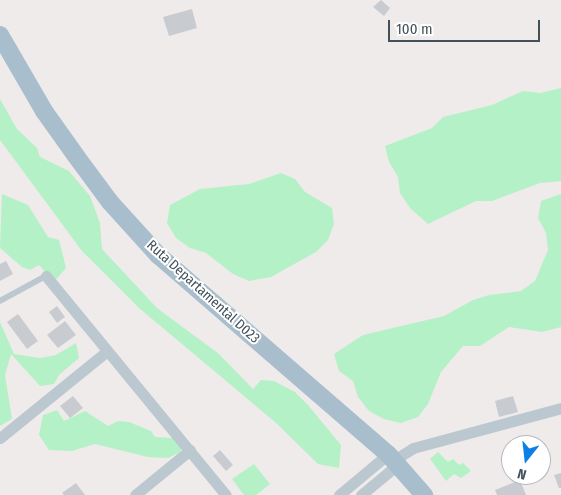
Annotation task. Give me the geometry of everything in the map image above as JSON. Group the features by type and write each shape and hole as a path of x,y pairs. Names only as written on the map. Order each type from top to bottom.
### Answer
{"main road":[{"name":"Ruta Departamental D023","path":"0,35 44,110 110,202 158,254 393,460 424,495"}],"street":[{"path":"46,276 226,495"},
{"path":"0,438 107,350"},
{"path":"338,495 412,448 561,408"},
{"path":"135,495 190,450"},
{"path":"360,495 393,460"}],"lane":[{"path":"0,301 46,276"}],"green space":[{"path":"561,88 561,181 540,183 492,201 476,201 428,224 410,208 400,193 398,177 389,162 385,146 432,128 443,117 492,105 523,91 540,93"},
{"path":"0,99 17,129 37,148 40,157 69,171 90,196 100,223 102,249 157,308 219,354 253,389 261,380 274,381 295,392 341,445 339,468 318,464 275,422 139,308 82,251 0,140"},
{"path":"281,173 295,179 305,192 332,208 334,224 328,240 316,252 271,277 249,281 233,274 206,253 190,248 176,238 167,223 170,205 200,189 249,184"},
{"path":"2,194 28,205 48,237 59,240 66,268 54,282 39,265 30,270 22,267 0,248"},
{"path":"561,194 561,327 542,332 509,327 480,346 463,346 441,372 428,404 418,417 401,423 384,419 369,411 358,397 353,381 339,371 334,354 363,335 444,316 473,300 489,295 521,291 535,281 548,250 546,233 538,218 541,201"},
{"path":"0,322 14,354 40,358 56,355 76,343 79,358 59,375 54,384 40,386 11,354 5,375 12,419 0,426"},
{"path":"57,410 64,421 85,411 108,426 118,421 129,422 151,431 155,437 173,438 183,445 180,452 168,458 148,457 95,444 72,451 49,450 39,435 43,415"},
{"path":"438,452 448,462 453,459 459,465 463,463 471,471 461,478 454,474 446,481 430,459"},
{"path":"254,464 270,484 256,495 244,495 232,479"}],"building":[{"path":"381,0 390,8 384,16 373,7"},
{"path":"192,9 197,28 169,36 163,17"},
{"path":"6,261 13,274 0,281 0,264"},
{"path":"57,306 65,317 57,323 49,312"},
{"path":"18,314 38,341 27,349 7,322"},
{"path":"65,321 76,335 58,348 47,335"},
{"path":"73,396 83,408 70,418 60,406"},
{"path":"513,396 518,412 499,417 495,401"},
{"path":"220,450 233,465 226,471 213,456"},
{"path":"561,473 561,488 559,488 554,475"},
{"path":"76,483 85,495 64,495 62,493"},
{"path":"508,485 522,485 526,495 497,495 495,490"}]}
